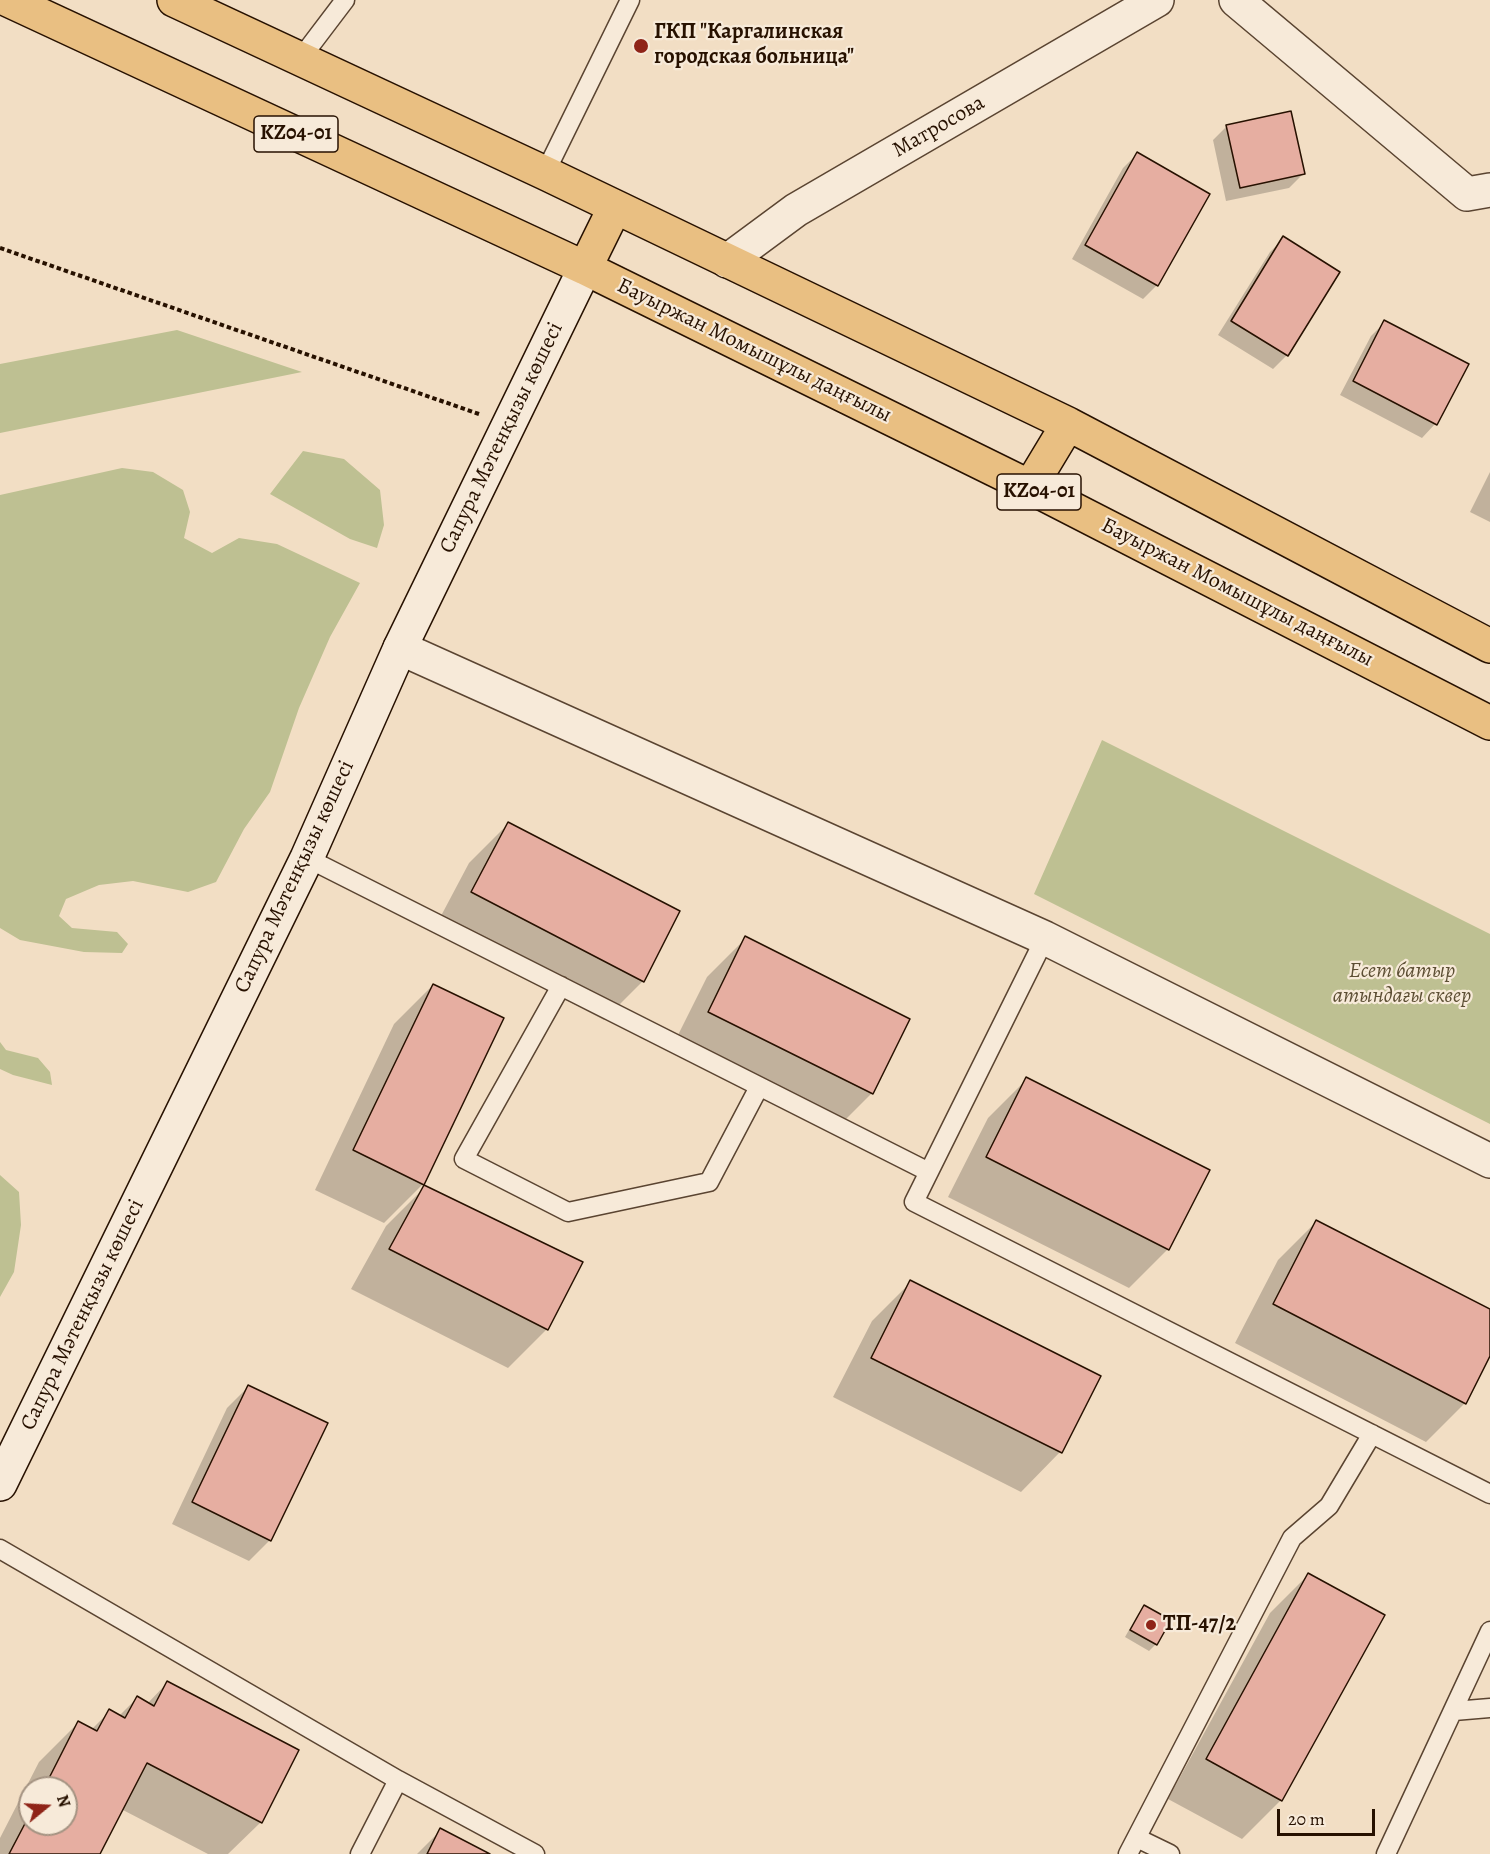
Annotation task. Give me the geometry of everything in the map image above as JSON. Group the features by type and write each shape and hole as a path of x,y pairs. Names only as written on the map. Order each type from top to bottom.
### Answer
{"main road":[{"name":"Бауыржан Момышұлы даңғылы","path":"8,0 585,268 1030,487 1490,723"},
{"path":"174,0 545,173 1068,424 1490,645"},
{"path":"585,268 615,207"},
{"path":"1030,487 1068,424"}],"street":[{"name":"Матросова","path":"727,261 796,210 1157,0"},
{"path":"1236,0 1467,194 1490,190"},
{"name":"Сапура Мәтенқызы көшесі","path":"0,1484 307,858 400,648 585,268"},
{"path":"400,648 1045,938 1490,1161"}],"lane":[{"path":"301,58 345,0"},
{"path":"545,173 630,0"},
{"path":"307,858 929,1172"},
{"path":"1045,938 914,1202 1490,1494"},
{"path":"561,986 464,1159 568,1212 709,1182 759,1087"},
{"path":"1170,1854 1132,1846 1292,1538 1329,1506 1372,1434"},
{"path":"0,1549 398,1780 535,1854"},
{"path":"1386,1854 1490,1631"},
{"path":"1454,1711 1490,1707"},
{"path":"360,1854 398,1780"}],"path":[{"path":"0,248 508,423"}],"green space":[{"path":"177,330 302,372 0,433 0,364"},
{"path":"303,451 344,459 380,490 384,525 377,548 350,539 270,494"},
{"path":"122,468 153,472 183,490 190,512 184,538 212,553 239,538 277,544 360,583 330,637 299,708 270,792 244,829 216,882 188,892 133,881 99,885 66,899 59,916 72,928 117,932 128,944 122,953 84,952 20,940 0,928 0,495"},
{"name":"Есет батыр атындағы сквер","path":"1102,740 1490,934 1490,1124 1034,894"},
{"path":"0,1042 6,1050 38,1058 50,1072 52,1085 13,1075 0,1069"},
{"path":"0,1175 19,1192 21,1225 14,1272 0,1297"}],"building":[{"path":"1291,111 1305,174 1240,188 1226,125"},
{"path":"1137,152 1210,194 1158,286 1085,245"},
{"path":"1283,236 1340,272 1288,356 1231,321"},
{"path":"1384,320 1469,364 1437,425 1353,381"},
{"path":"508,822 680,911 644,982 471,892"},
{"path":"745,936 910,1019 873,1094 708,1012"},
{"path":"433,984 504,1018 424,1185 353,1150"},
{"path":"1026,1077 1210,1170 1169,1250 986,1157"},
{"path":"424,1185 583,1262 548,1330 389,1249"},
{"path":"1316,1220 1490,1309 1490,1356 1466,1404 1273,1304"},
{"path":"910,1280 1101,1376 1062,1453 871,1358"},
{"path":"248,1385 328,1423 271,1541 192,1502"},
{"path":"1308,1573 1385,1615 1282,1801 1206,1759"},
{"name":"ТП-47/2","path":"1144,1605 1171,1620 1157,1645 1130,1630"},
{"path":"167,1681 299,1750 262,1823 147,1763 100,1854 9,1854 18,1836 78,1836 78,1776 50,1776 78,1721 97,1731 109,1709 125,1718 137,1696 154,1706"},
{"path":"440,1828 490,1854 427,1854"}],"place":[{"name":"ГКП \"Каргалинская городская больница\"","path":"641,46"},
{"name":"ТП-47/2","path":"1151,1625"}]}
